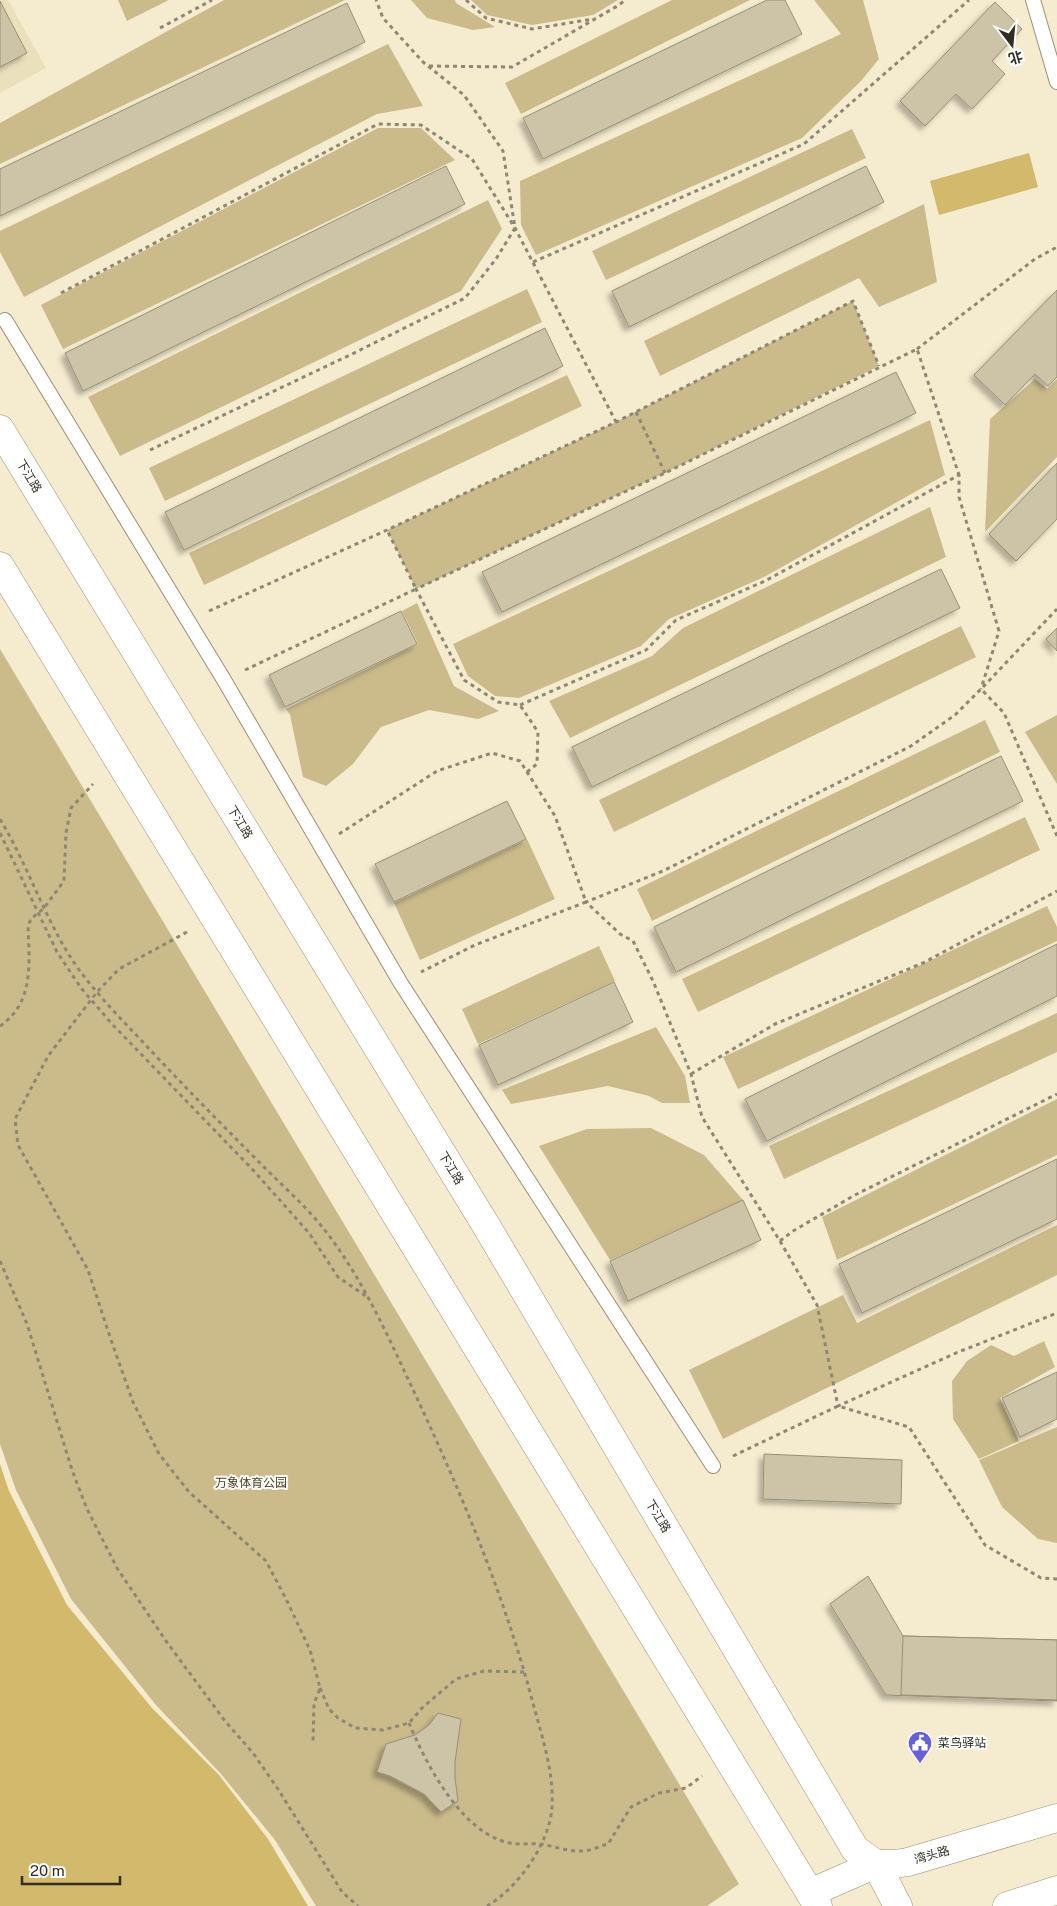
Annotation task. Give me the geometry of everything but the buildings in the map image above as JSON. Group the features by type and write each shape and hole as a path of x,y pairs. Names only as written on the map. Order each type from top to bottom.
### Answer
{"main road":[{"name":"下江路","path":"0,428 492,1236 855,1849 876,1864 898,1906"},
{"path":"0,566 727,1760 814,1899"},
{"name":"湾头路","path":"814,1899 876,1864 908,1862 1057,1818"},
{"path":"1007,1906 1057,1890"}],"lane":[{"path":"1033,0 1057,82"},
{"path":"5,320 224,680 400,982 713,1466"}],"path":[{"path":"160,28 212,0"},
{"path":"150,450 465,298 496,259 515,228 503,151 464,95 429,66 383,18 376,0"},
{"path":"466,0 486,18 532,29 596,19"},
{"path":"429,66 512,67 596,19 625,0"},
{"path":"533,262 804,144 969,0"},
{"path":"61,293 378,124 421,126 472,159 515,228 616,422"},
{"path":"224,680 665,473 879,366 917,349 1035,259 1057,248"},
{"path":"188,621 616,422 853,301 879,366"},
{"path":"917,349 959,475 959,497 999,631 981,689"},
{"path":"636,412 665,473"},
{"path":"387,530 464,680 498,702 520,705 646,650 676,620 765,581 959,475"},
{"path":"400,982 475,945 663,871 910,746 955,715 1057,608"},
{"path":"981,689 1004,713 1057,836"},
{"path":"520,705 538,732 537,764 526,772"},
{"path":"322,846 371,812 437,771 492,753 520,761 554,816 586,902 620,934 634,941 653,981 691,1074 702,1117 780,1241 817,1305 838,1406"},
{"path":"0,1026 10,1019 24,995 29,975 28,925 32,918 44,908 64,881 66,833 71,808 93,784"},
{"path":"0,820 12,839 58,936 76,966 97,992 181,1083 318,1222 342,1254 394,1350 435,1436 485,1554 525,1672 550,1768 551,1812 542,1844 510,1889 487,1906"},
{"path":"0,833 57,952 81,988 112,1024 253,1170 309,1233 338,1277 366,1296"},
{"path":"691,1074 775,1024 923,963 1057,891"},
{"path":"214,917 119,969 97,992 48,1056 15,1119 18,1145 88,1270 110,1340 133,1402 159,1454 189,1492 266,1561 310,1650 320,1688 329,1709 338,1718 355,1728 382,1730 409,1723 422,1708 456,1678 484,1671 525,1672"},
{"path":"780,1241 793,1231 855,1195 1057,1094"},
{"path":"0,1261 26,1324 72,1470 88,1510 117,1568 166,1641 225,1721 253,1753 278,1789 337,1886 358,1906"},
{"path":"713,1466 838,1406 956,1353 1057,1312"},
{"path":"838,1406 909,1427 985,1544 1041,1578 1057,1579"},
{"path":"313,1743 314,1704 320,1688"},
{"path":"409,1723 420,1750 466,1817 485,1833 509,1843 542,1844 582,1851 608,1844 631,1807 659,1793 686,1788 727,1760"}],"shaded area":[{"path":"0,0 8,0 46,68 0,93"},
{"path":"1029,153 1038,187 939,215 930,181"},
{"path":"0,1464 9,1491 67,1605 152,1708 219,1775 268,1839 308,1906 0,1906"}],"green space":[{"path":"118,0 169,0 127,21"},
{"path":"224,0 345,0 0,164 0,123"},
{"path":"411,0 455,0 456,3 495,27 473,30 427,18"},
{"path":"471,0 618,0 593,15 532,25 487,15"},
{"path":"672,0 750,0 521,114 505,83"},
{"path":"814,0 863,0 879,59 861,81 802,138 536,255 521,225 520,181 841,34"},
{"path":"388,44 423,106 377,114 24,297 0,252 0,231"},
{"path":"378,128 421,128 455,160 63,349 41,305"},
{"path":"852,129 866,158 606,280 592,251"},
{"path":"488,200 502,229 461,291 120,456 88,397"},
{"path":"924,204 937,282 879,307 859,278 660,376 644,341"},
{"path":"527,289 542,322 165,501 149,468"},
{"path":"853,301 879,366 665,473 416,589 387,530 616,422"},
{"path":"567,375 582,406 204,585 189,553"},
{"path":"1035,379 1047,389 1057,379 1057,457 985,532 990,419"},
{"path":"930,420 945,475 766,576 669,619 641,646 519,698 495,696 468,676 453,644"},
{"path":"930,507 946,557 570,738 549,701 652,656 683,628"},
{"path":"417,603 454,686 499,711 478,719 429,710 381,727 353,764 326,786 303,777 290,715 286,709 418,644 402,611"},
{"path":"961,626 976,657 614,832 599,800"},
{"name":"万象体育公园","path":"0,649 739,1884 707,1906 316,1906 275,1840 221,1774 156,1705 71,1599 16,1490 0,1444"},
{"path":"1057,715 1057,784 1025,732"},
{"path":"985,720 1000,752 652,921 637,889"},
{"path":"1025,817 1040,850 698,1012 682,979"},
{"path":"527,839 555,899 420,960 394,903"},
{"path":"1047,906 1057,927 1057,941 738,1089 723,1057"},
{"path":"599,946 615,981 478,1044 462,1009"},
{"path":"1057,1013 1057,1052 784,1179 769,1146"},
{"path":"656,1027 685,1076 690,1103 662,1103 649,1096 608,1086 511,1104 502,1090"},
{"path":"1057,1099 1057,1155 837,1260 822,1217"},
{"path":"651,1128 704,1155 743,1200 610,1260 539,1146 587,1129"},
{"path":"1057,1225 1057,1275 723,1439 689,1370 843,1295 857,1323"},
{"path":"1044,1341 1055,1367 1000,1398 1019,1441 979,1459 953,1419 952,1381 967,1361 991,1345 1014,1356"},
{"path":"1057,1427 1057,1543 1038,1539 1002,1507 979,1460"}],"place":[{"name":"菜鸟驿站","path":"920,1764"}]}
